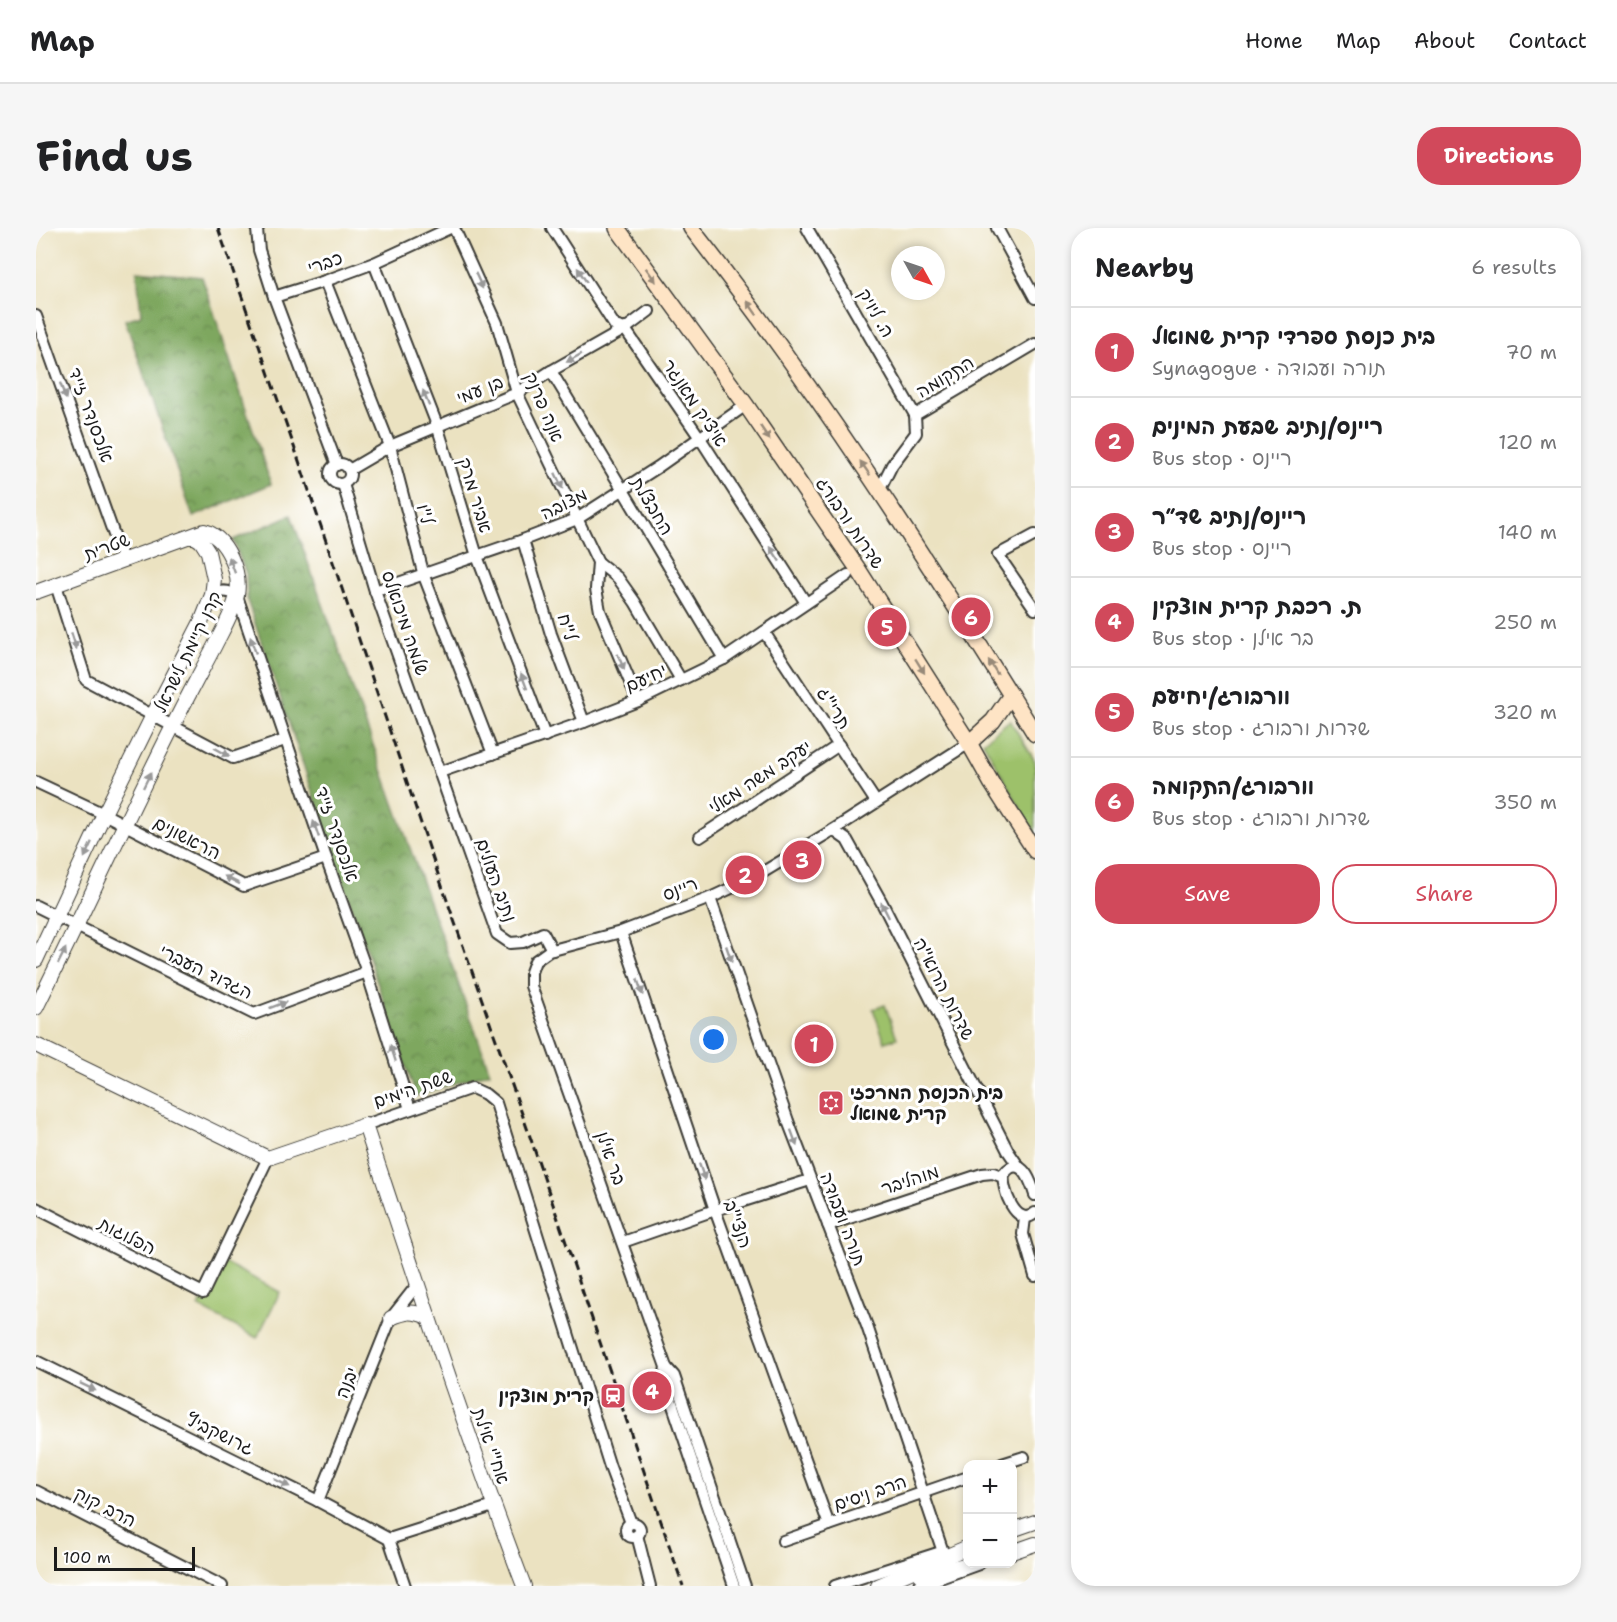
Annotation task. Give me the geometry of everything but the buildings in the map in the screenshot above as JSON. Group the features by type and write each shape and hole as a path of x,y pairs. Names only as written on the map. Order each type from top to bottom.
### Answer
{"main road":[{"name":"שדרות ורבורג","path":"616,228 746,405 858,569 1035,851"},
{"path":"691,228 732,280 880,489 1035,734"},
{"name":"ריינס","path":"969,743 993,722 1011,695"}],"street":[{"path":"258,228 260,250 274,297 337,465"},
{"name":"כברי","path":"274,297 374,263 452,228"},
{"name":"אנה פרנק","path":"452,228 498,322 517,393 598,562 618,578 681,680"},
{"name":"איציק מאנגר","path":"552,228 615,326 625,329 700,438 806,603"},
{"name":"ה. ליויק","path":"807,228 915,415"},
{"path":"997,228 1035,298"},
{"name":"אביר מרק","path":"374,263 437,425 477,556 545,736"},
{"name":"ל\"ו","path":"326,281 390,446 424,576 493,754"},
{"name":"בן עמי","path":"349,470 390,446 517,393 550,371 625,329 649,311"},
{"name":"אלכסנדר זייד","path":"36,316 123,560"},
{"name":"התקומה","path":"880,489 892,465 916,433 915,415 1035,344"},
{"name":"החבצלת","path":"550,371 724,659"},
{"name":"מצובה","path":"375,591 424,576 577,519 746,405"},
{"path":"337,465 343,465 349,470 348,480 343,484 337,484 331,478 331,471 337,465"},
{"name":"שלמה מיכואלס","path":"343,484 375,591 440,772"},
{"name":"קרן קיימת לישראל","path":"36,1008 173,725 229,617 237,596 236,576 222,543 214,535 204,531 190,537"},
{"path":"1035,535 998,555 1035,609"},
{"name":"שטרית","path":"36,592 190,537"},
{"name":"קרן קיימת לישראל","path":"36,960 104,814 213,595 214,579 208,552 201,541 190,537"},
{"name":"ל\"ח","path":"523,540 551,634 584,722"},
{"name":"אנה פרנק","path":"598,562 596,589 600,611 638,701"},
{"name":"יחיעם","path":"440,772 638,701 724,659 849,575"},
{"path":"56,585 86,680 233,758 285,740"},
{"path":"213,595 224,591 237,596"},
{"name":"אלכסנדר זייד","path":"237,596 367,972 411,1109"},
{"name":"תרי\"ג","path":"764,632 876,802"},
{"path":"951,754 958,743 959,727"},
{"name":"ריינס","path":"536,961 552,950 621,932 710,898 755,877 969,743"},
{"name":"יעקב משה מאלי","path":"700,837 839,745"},
{"name":"נתיב העולים","path":"440,772 497,934 510,943 523,942 543,933 552,950"},
{"name":"הראשונים","path":"36,782 244,886 326,858"},
{"name":"שדרות הרוא\"ה","path":"833,830 847,840 882,903 1008,1151 1029,1180 1035,1195"},
{"name":"תורה ועבודה","path":"710,898 810,1180 896,1407 943,1552"},
{"name":"הגדוד העברי","path":"36,906 254,1014 367,972"},
{"name":"הנצי\"ב","path":"621,932 715,1210 829,1525"},
{"name":"בר אילן","path":"536,961 531,972 531,986 666,1367 674,1376 745,1586"},
{"path":"36,1044 268,1158"},
{"name":"ששת הימים","path":"268,1158 472,1088 485,1094 496,1103 610,1467 631,1523 639,1526 637,1535 650,1586"},
{"path":"365,1125 428,1317"},
{"name":"הפלוגות","path":"36,1208 203,1293 268,1158"},
{"path":"1019,1167 1013,1166 1006,1170 1003,1176 1013,1208 1019,1215 1030,1215 1023,1234 1035,1276"},
{"name":"מוהליבר","path":"828,1225 982,1174 993,1173 1003,1176"},
{"path":"623,1242 810,1180"},
{"name":"יבנה","path":"318,1501 391,1318 417,1285"},
{"path":"391,1318 404,1313 417,1312 428,1317"},
{"name":"אח\"י אילת","path":"428,1317 524,1586"},
{"name":"גרושקביץ","path":"36,1361 318,1501 389,1539"},
{"name":"בר אילן","path":"666,1367 664,1379 734,1586"},
{"path":"1015,1460 1024,1457"},
{"name":"הרב ניסים","path":"783,1541 963,1478"},
{"name":"הרב קוק","path":"36,1491 222,1586"},
{"path":"405,1586 389,1539 494,1506"},
{"path":"1017,1528 1035,1522"},
{"path":"1017,1550 1035,1544"},
{"path":"835,1586 963,1547"},
{"path":"884,1584 963,1548"},
{"path":"884,1584 963,1564"},
{"path":"918,1586 966,1568"}],"green space":[{"path":"137,271 202,277 271,484 193,517 125,320 141,315"},
{"path":"291,515 490,1072 416,1096 247,600 246,574 233,540"},
{"path":"1010,720 1035,761 1035,834 983,742"},
{"path":"885,1005 897,1038 885,1042 873,1009"},
{"path":"223,1262 280,1292 257,1338 199,1307"}],"railway":[{"path":"218,228 683,1586"}],"place":[{"name":"וורבורג/התקומה","path":"971,617"},
{"name":"וורבורג/יחיעם","path":"887,627"},
{"name":"ריינס/נתיב שד״ר","path":"802,860"},
{"name":"ריינס/נתיב שבעת המינים","path":"745,875"},
{"name":"בית כנסת ספרדי קרית שמואל","path":"814,1044"},
{"name":"בית הכנסת המרכזי קרית שמואל","path":"831,1103"},
{"name":"ת. רכבת קרית מוצקין","path":"652,1391"},
{"name":"קרית מוצקין","path":"613,1396"}]}
